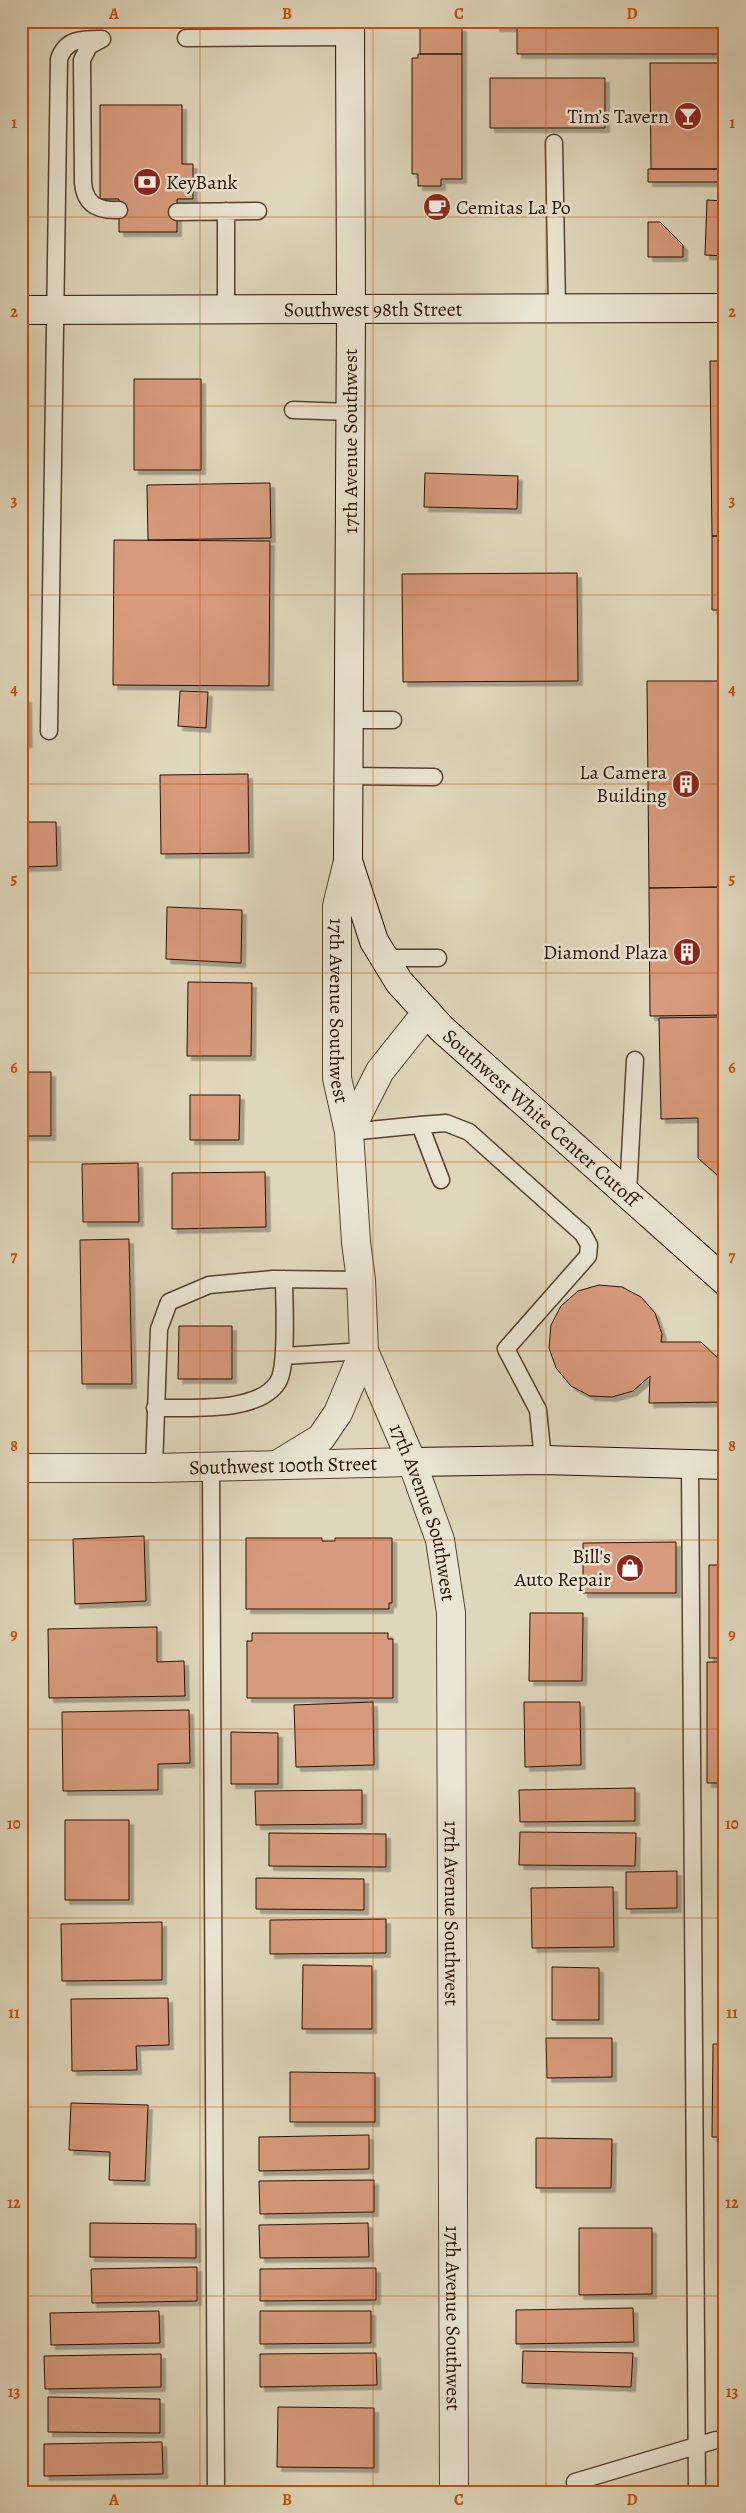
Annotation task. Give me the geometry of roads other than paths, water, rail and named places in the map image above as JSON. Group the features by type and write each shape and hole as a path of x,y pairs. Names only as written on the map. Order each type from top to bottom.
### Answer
{"street":[{"name":"17th Avenue Southwest","path":"350,29 351,309 348,861 337,906 337,1078 349,1132 356,1242 361,1280 364,1351 412,1462 440,1540 451,1614 454,2492"},
{"name":"Southwest 98th Street","path":"21,310 725,308"},
{"name":"17th Avenue Southwest","path":"348,861 379,949"},
{"name":"Southwest White Center Cutoff","path":"379,949 399,982 442,1029 724,1279"},
{"name":"17th Avenue Southwest","path":"349,1132 380,1072 427,1012"},
{"name":"17th Avenue Southwest","path":"278,1463 321,1438 338,1413 364,1351"},
{"name":"Southwest 100th Street","path":"21,1468 154,1468 278,1463 543,1460 725,1465"}],"lane":[{"path":"186,38 350,29"},
{"path":"49,731 59,59 61,52 72,41 79,39 102,39 89,46 82,60 84,191 92,205 99,209 119,210"},
{"path":"554,143 557,308"},
{"path":"226,211 226,310"},
{"path":"177,212 258,211"},
{"path":"292,410 350,412"},
{"path":"348,720 393,720"},
{"path":"348,776 434,777"},
{"path":"379,949 438,958"},
{"path":"628,1194 635,1060"},
{"path":"349,1132 446,1123 458,1126 469,1132 583,1234 589,1245 588,1256 506,1350 538,1410 543,1460"},
{"path":"420,1125 441,1180"},
{"path":"154,1468 159,1328 169,1302 209,1286 284,1279 361,1280"},
{"path":"155,1408 231,1405 264,1396 279,1381 284,1356 284,1279"},
{"path":"284,1356 364,1351"},
{"path":"212,1465 216,2492"},
{"path":"690,1465 697,2492"},
{"path":"575,2482 716,2440 725,2440"}],"place":[{"name":"Tim’s Tavern","path":"688,116"},
{"name":"KeyBank","path":"147,182"},
{"name":"Cemitas La Po","path":"437,207"},
{"name":"La Camera Building","path":"686,784"},
{"name":"Diamond Plaza","path":"687,952"},
{"name":"Bill's Auto Repair","path":"630,1568"}]}
